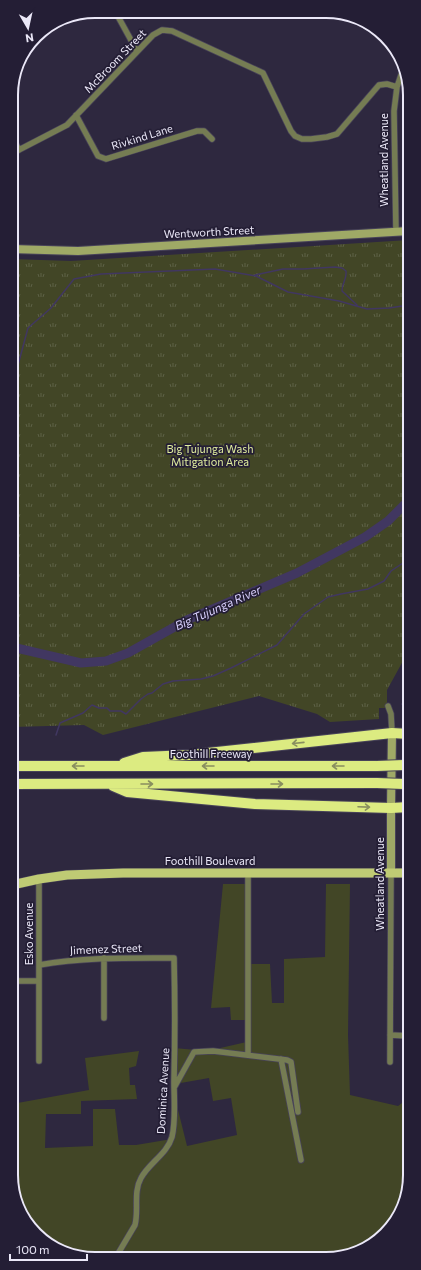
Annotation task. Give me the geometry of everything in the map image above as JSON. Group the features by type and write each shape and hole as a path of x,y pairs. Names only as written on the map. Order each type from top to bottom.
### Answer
{"highway":[{"path":"112,766 143,758 189,755 392,733 403,734"},
{"name":"Foothill Freeway","path":"18,766 403,765"},
{"path":"18,784 403,784"},
{"path":"108,784 127,792 255,804 403,807"}],"main road":[{"name":"Wentworth Street","path":"18,249 78,251 403,231"},
{"name":"Wheatland Avenue","path":"391,873 392,733"},
{"name":"Foothill Boulevard","path":"18,884 67,875 124,872 403,873"}],"street":[{"path":"119,18 137,52"},
{"name":"McBroom Street","path":"19,150 67,125 157,32 162,30 169,30 263,73 291,131 302,139 327,137 337,134 379,85 387,84 397,87"},
{"path":"397,87 401,76"},
{"name":"Wheatland Avenue","path":"396,232 394,111 397,87"},
{"name":"Rivkind Lane","path":"76,115 98,156 106,159 197,131 204,131 212,139"},
{"name":"Wheatland Avenue","path":"388,706 391,714 392,733"},
{"path":"248,873 248,1055"},
{"name":"Wheatland Avenue","path":"390,1062 391,873"},
{"name":"Esko Avenue","path":"39,879 39,1061"},
{"path":"104,958 104,1018"},
{"name":"Jimenez Street","path":"39,964 104,958 174,958"},
{"name":"Dominica Avenue","path":"119,1252 137,1220 137,1190 140,1179 168,1145 172,1137 174,1088 174,958"},
{"path":"18,981 38,981"},
{"path":"390,1035 403,1036"},
{"path":"174,1088 194,1052 213,1051 287,1060 291,1062 298,1112"},
{"path":"281,1059 301,1160"}],"green space":[{"name":"Big Tujunga Wash Mitigation Area","path":"403,240 403,661 387,690 387,708 379,708 379,719 330,722 317,714 259,696 103,735 84,725 18,727 18,259 71,261"},
{"path":"223,884 248,884 248,964 270,964 272,1003 284,1003 284,959 325,957 326,884 350,884 348,1035 350,1095 398,1106 403,1102 402,1190 390,1218 377,1233 369,1239 341,1251 95,1252 80,1251 56,1242 48,1236 31,1218 19,1190 18,1103 89,1090 85,1058 139,1051 136,1066 129,1068 130,1085 135,1085 137,1099 81,1101 81,1114 46,1114 45,1148 93,1146 93,1109 115,1109 119,1145 136,1145 172,1139 176,1102 187,1146 237,1135 231,1098 213,1101 209,1078 175,1084 174,1048 207,1051 251,1041 247,1020 231,1020 230,1007 211,1008"}],"waterway":[{"path":"255,275 283,269 342,268 346,271 342,291 357,305"},
{"path":"18,365 28,328 51,308 74,279 101,274 215,269 256,276 288,292 339,301 367,309 403,306"},
{"name":"Big Tujunga River","path":"18,648 81,663 106,661 128,653 187,620 297,573 365,537 388,521 403,506"},
{"path":"56,735 60,723 83,713 92,705 99,708 107,708 110,711 121,711 126,714 141,699 152,693 163,684 173,681 201,679 213,676 231,668 277,645 304,614 328,597 368,589 384,581 391,571 403,563"}]}
